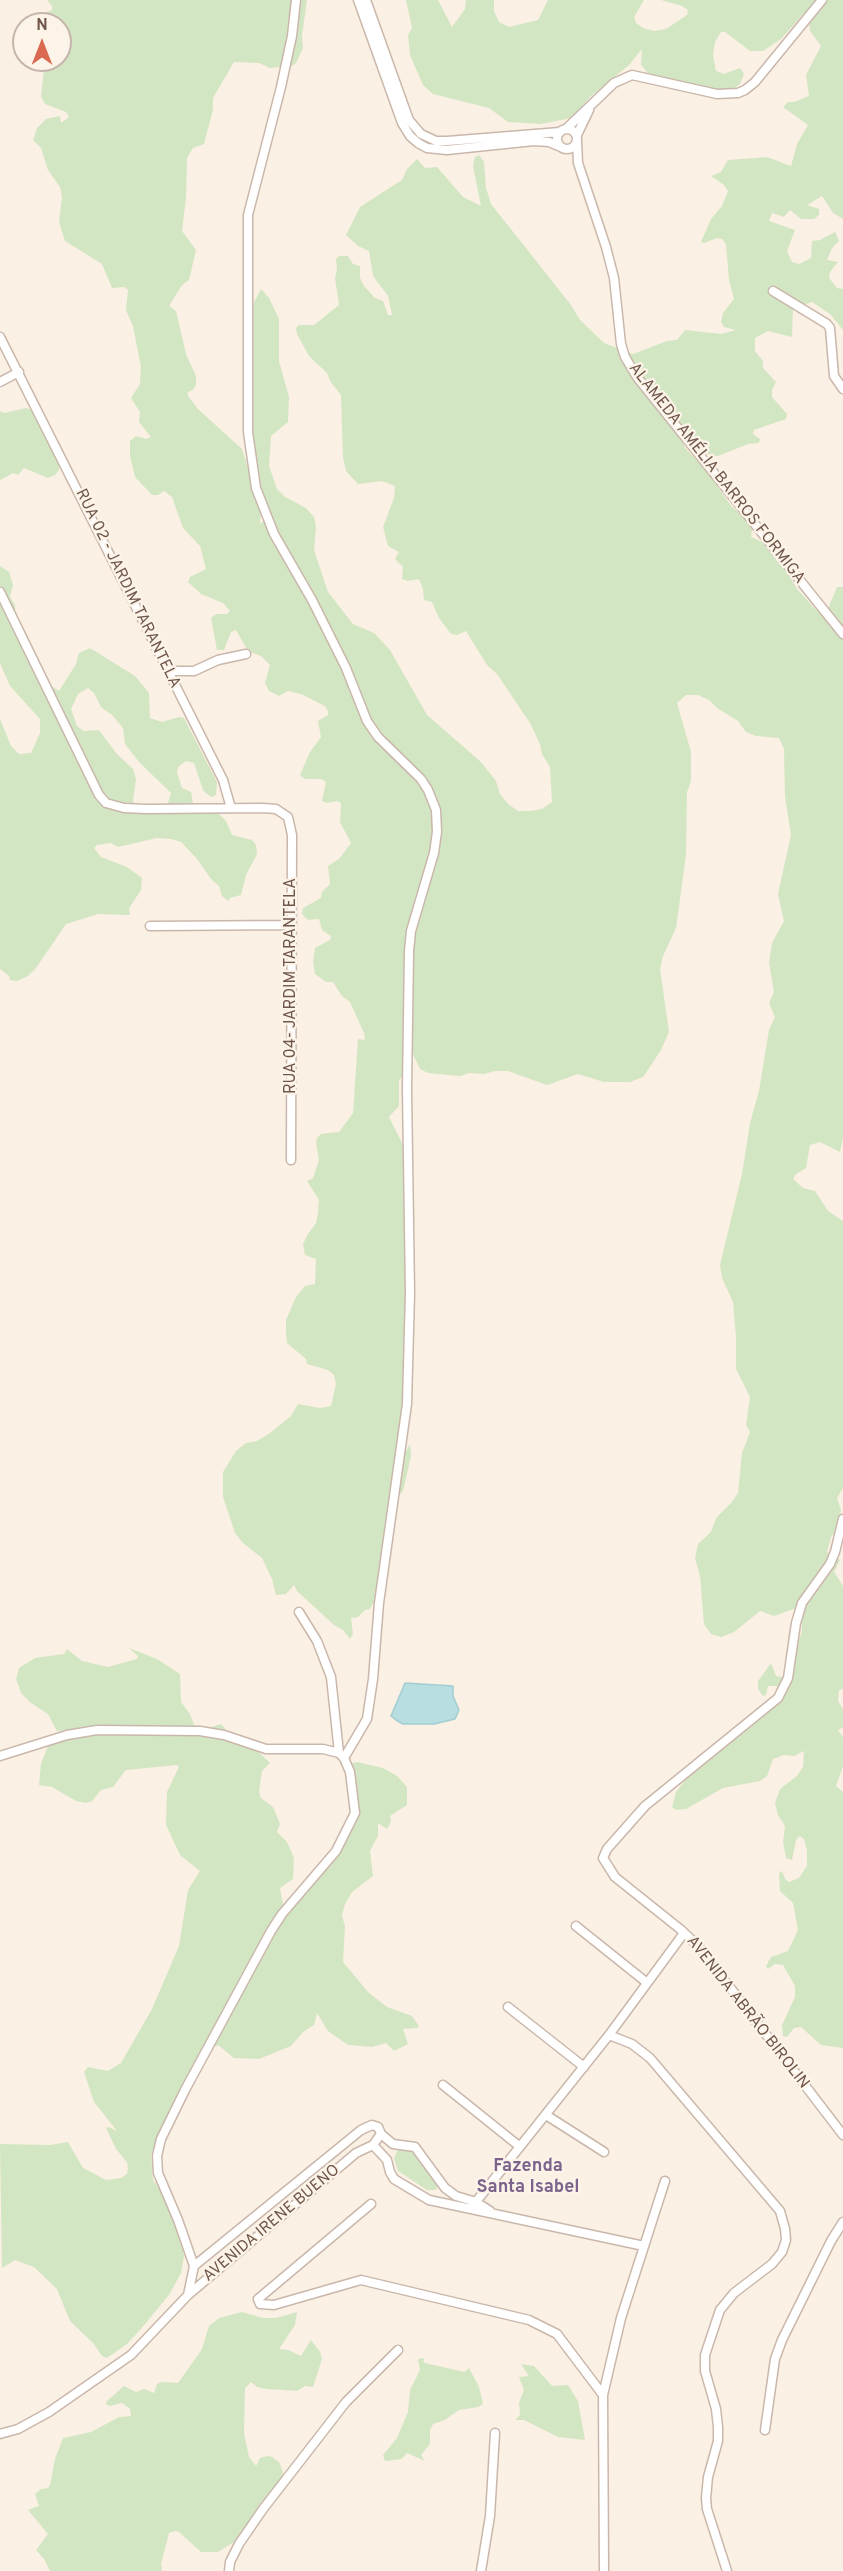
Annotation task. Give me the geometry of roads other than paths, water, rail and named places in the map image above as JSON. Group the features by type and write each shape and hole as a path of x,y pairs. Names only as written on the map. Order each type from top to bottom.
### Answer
{"street":[{"path":"296,0 292,36 281,87 248,215 247,372 249,432 255,478 263,511 312,600 346,669 367,721 378,737 421,779 428,790 436,810 437,832 434,853 411,931 409,951 407,1089 410,1202 407,1404 379,1603 373,1679 367,1719 341,1756"},
{"path":"358,0 402,123 410,135 427,148 447,150 544,141 562,148 573,147 589,109"},
{"path":"366,0 409,120 421,134 436,141 447,141 573,130 577,138 578,163"},
{"path":"578,163 562,148 557,138 614,83 632,75 717,94 738,93 755,82 822,0"},
{"name":"ALAMEDA AMÉLIA BARROS FORMIGA","path":"578,163 614,278 621,344 625,357 638,377 843,634"},
{"path":"773,291 830,328 834,376 843,388"},
{"path":"0,337 19,372 0,382"},
{"name":"RUA 02 - JARDIM TARANTELA","path":"19,372 222,780 231,808"},
{"path":"0,592 99,795 106,803 124,808 146,809 231,808"},
{"path":"168,671 194,671 218,660 246,654"},
{"name":"RUA 04- JARDIM TARANTELA","path":"231,808 276,809 284,813 291,824 291,1160"},
{"path":"150,926 292,925"},
{"name":"AVENIDA ABRÃO BIROLIN","path":"843,1519 833,1558 810,1590 799,1611 785,1688 770,1705 645,1806 604,1854 604,1862 615,1877 699,1947 843,2135"},
{"path":"188,2295 194,2266 158,2173 157,2157 161,2139 184,2090 271,1931 282,1914 336,1851 355,1813 350,1772 341,1756 331,1677 317,1641 299,1612"},
{"path":"0,1756 67,1735 97,1730 200,1731 224,1735 266,1749 323,1749 341,1756"},
{"path":"576,1926 646,1982"},
{"path":"473,2205 609,2035 684,1933"},
{"path":"508,2007 584,2067"},
{"path":"609,2035 632,2044 650,2058 771,2199 780,2211 785,2229 786,2240 782,2252 772,2264 734,2292 720,2310 705,2355 705,2371 716,2409 718,2427 718,2441 708,2477 707,2509 728,2571"},
{"path":"443,2085 519,2146"},
{"path":"546,2115 604,2152"},
{"name":"AVENIDA IRENE BUENO","path":"0,2434 18,2428 49,2412 131,2355 188,2295 356,2153 373,2145 381,2134 378,2127 372,2125 347,2142 194,2266"},
{"path":"381,2134 398,2146 415,2147 445,2187 473,2205 490,2211 644,2246"},
{"name":"AVENIDA IRENE BUENO","path":"347,2142 356,2153"},
{"path":"373,2145 387,2160 390,2172 408,2190 429,2200 473,2205"},
{"path":"387,2160 398,2146"},
{"path":"604,2571 603,2395 621,2319 665,2181"},
{"path":"371,2204 258,2299 260,2304 274,2305 360,2280 529,2320 557,2334 603,2395"},
{"path":"765,2430 775,2359 782,2340 831,2241 843,2222"},
{"path":"229,2571 230,2562 238,2544 263,2509 346,2402 398,2350"},
{"path":"481,2571 490,2516 495,2433"}],"water":[{"path":"405,1683 453,1686 453,1696 459,1710 455,1719 434,1724 403,1724 396,1720 391,1716"}],"district":[{"name":"Fazenda Santa Isabel","path":"528,2177"}]}
